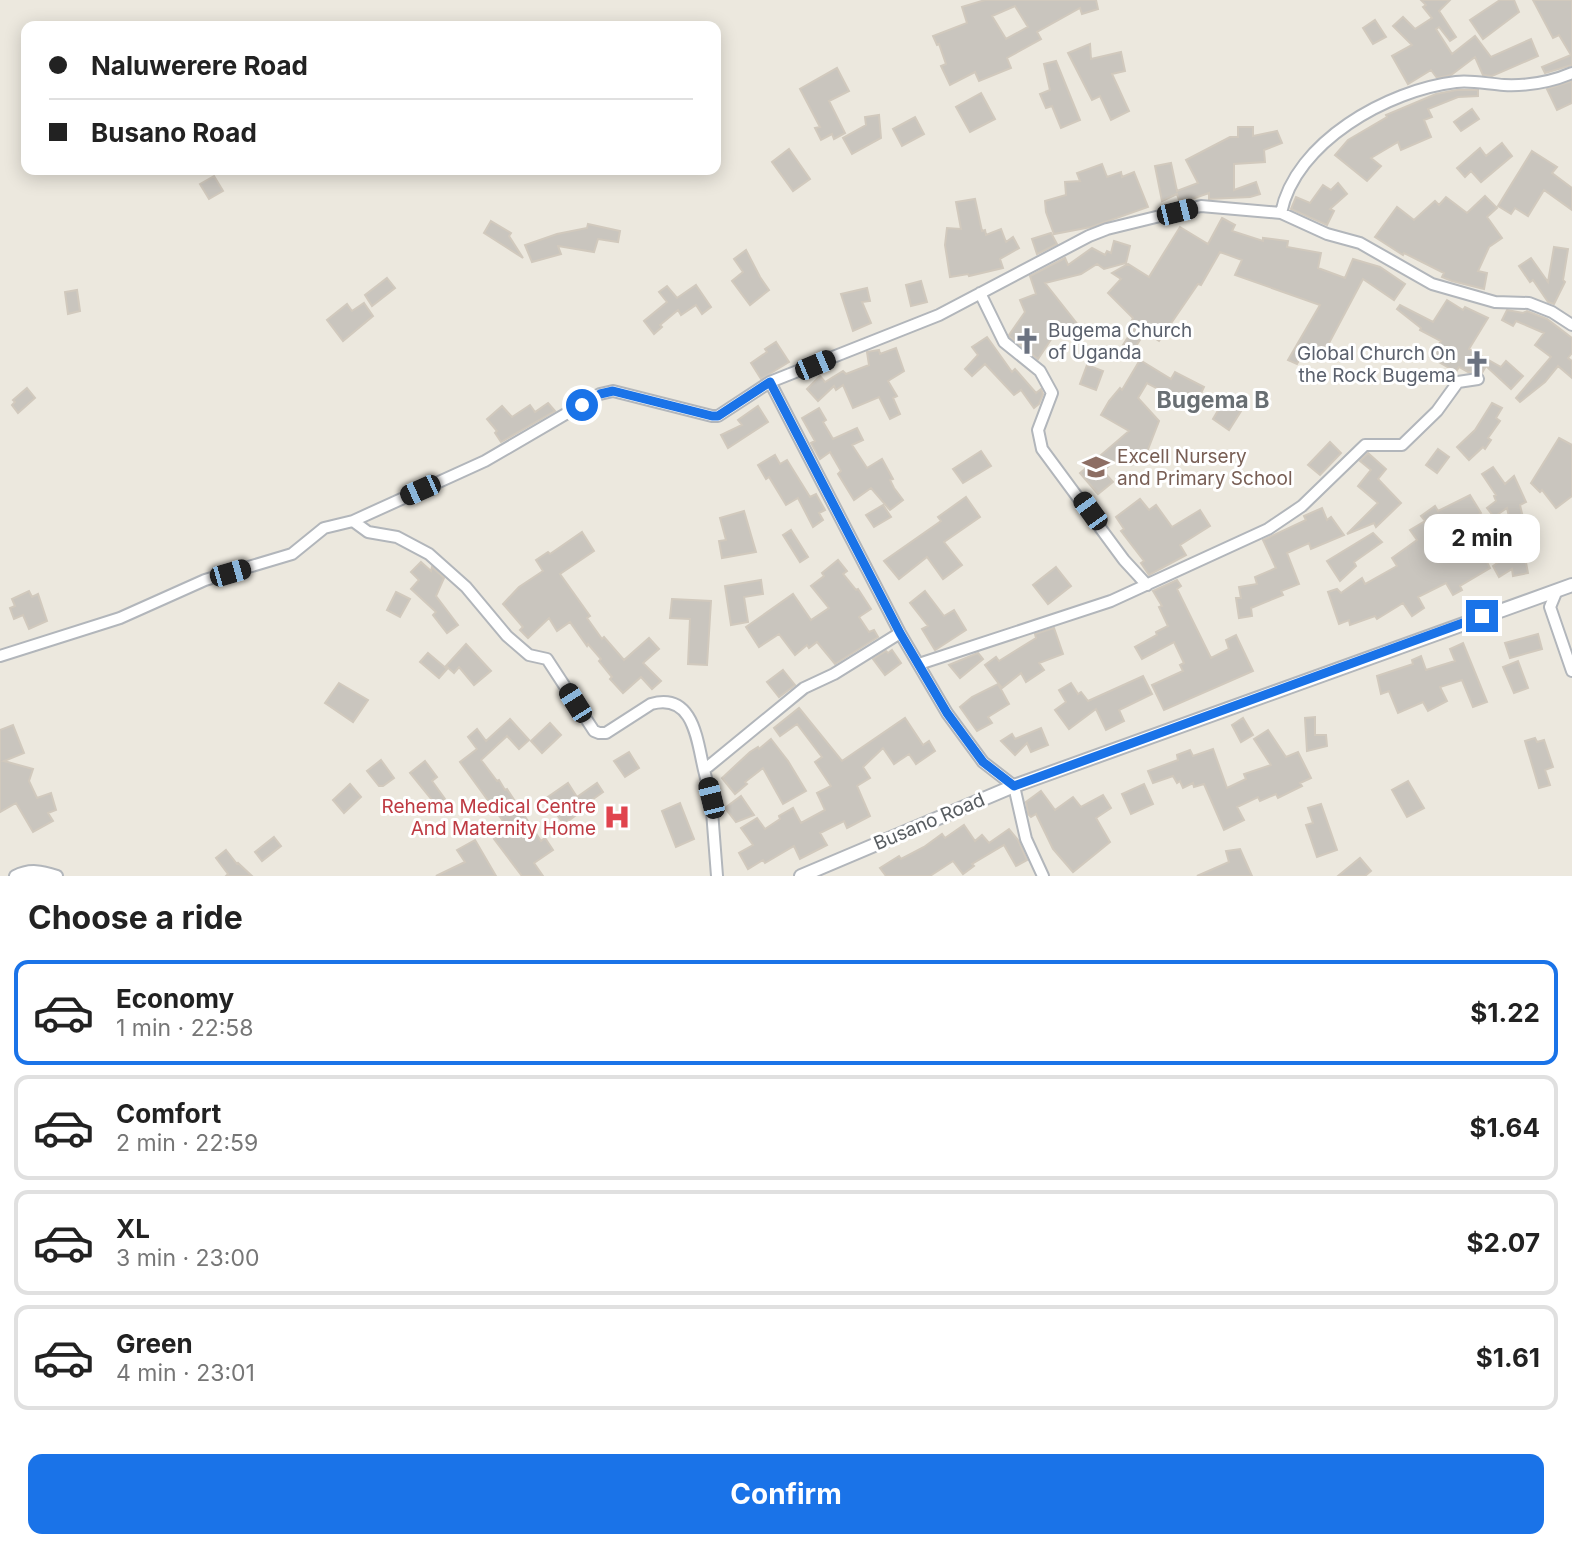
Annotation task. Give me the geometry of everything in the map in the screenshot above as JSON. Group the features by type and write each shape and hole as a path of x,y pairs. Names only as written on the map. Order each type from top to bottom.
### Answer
{"street":[{"path":"1281,213 1289,187 1310,156 1360,116 1392,100 1456,82 1528,85 1572,73"},
{"path":"0,656 120,618 205,580 292,554 324,528 353,521 485,461 600,394 613,391 718,416 770,382 939,315 1089,236 1200,206 1281,213 1326,234 1360,243 1432,285 1495,302 1529,303 1552,312 1572,325"},
{"path":"980,293 1004,342 1040,372 1052,393 1038,430 1042,449 1124,560 1147,585"},
{"path":"919,664 1111,601 1268,529 1290,516 1364,445 1402,445 1437,411 1458,382 1478,379"},
{"path":"770,382 900,633 947,713 983,762 1014,786 1026,839 1043,876"},
{"path":"353,521 368,532 397,537 429,554 466,587 507,636 529,655 547,659 594,730 606,733 651,704 659,702 672,703 686,710 692,723 711,798 717,876"},
{"name":"Busano Road","path":"801,876 1014,786 1572,585"},
{"path":"1557,590 1550,607 1572,671"},
{"path":"704,770 804,688 834,674 900,633"},
{"path":"15,876 36,870 57,876"}],"building":[{"path":"985,0 1096,0 1098,9 1082,14 1080,8 1037,32 1041,39 1007,58 1011,68 979,81 975,72 950,85 941,66 946,64 933,36 967,23 962,7","holes":["1015,6 1028,27 1006,39 992,16"]},
{"path":"1421,0 1450,0 1439,11 1456,37 1450,41 1439,27 1436,29 1452,54 1475,36 1491,57 1531,39 1538,56 1492,76 1483,75 1475,57 1451,75 1437,78 1431,70 1408,84 1392,56 1412,45 1393,26 1403,17 1415,29 1432,18"},
{"path":"1500,0 1514,0 1519,12 1483,39 1470,20"},
{"path":"1533,0 1572,0 1572,65 1545,73 1542,67 1571,55 1559,35 1553,38"},
{"path":"1375,20 1386,37 1373,44 1363,28"},
{"path":"1090,44 1091,59 1121,52 1125,71 1112,74 1129,111 1111,120 1100,96 1092,100 1068,53"},
{"path":"1056,61 1080,120 1061,128 1052,106 1046,108 1040,94 1050,90 1044,64"},
{"path":"837,68 849,91 829,101 845,133 834,139 832,134 821,140 815,128 820,127 800,89"},
{"path":"1572,81 1572,103 1557,110 1547,89"},
{"path":"1478,90 1478,96 1458,97 1428,109 1432,117 1424,120 1431,137 1401,150 1398,142 1371,158 1381,166 1367,181 1335,155 1348,140 1387,117 1386,115 1436,94"},
{"path":"981,93 995,119 970,132 956,107"},
{"path":"1472,109 1479,119 1461,131 1454,122"},
{"path":"879,115 881,138 852,154 843,138 866,125 865,117"},
{"path":"915,117 924,134 902,146 893,129"},
{"path":"1238,127 1253,127 1253,136 1277,131 1282,143 1264,150 1265,162 1234,164 1234,190 1256,182 1260,194 1209,199 1209,193 1179,200 1177,194 1162,201 1155,166 1171,163 1177,191 1198,183 1186,160 1230,137 1238,137"},
{"path":"1502,143 1512,156 1481,182 1471,171 1465,177 1457,168 1480,148 1486,156"},
{"path":"789,149 810,179 793,191 772,162"},
{"path":"1532,151 1557,167 1552,173 1572,188 1572,210 1544,190 1528,216 1515,208 1511,214 1498,206"},
{"path":"1102,164 1107,177 1121,172 1122,177 1134,172 1148,207 1091,227 1054,234 1045,201 1066,195 1065,182 1080,181 1077,173"},
{"path":"214,176 223,191 209,199 200,184"},
{"path":"1338,183 1347,194 1330,209 1334,211 1327,225 1291,209 1296,197 1310,203 1323,185 1331,190"},
{"path":"1485,196 1497,208 1487,217 1502,238 1489,247 1478,271 1487,273 1484,289 1442,277 1444,273 1404,253 1403,255 1375,237 1397,207 1414,220 1435,201 1439,205 1446,197 1467,213"},
{"path":"975,199 982,231 985,230 986,235 1001,229 1006,242 1013,237 1019,248 1000,259 1003,268 969,276 950,277 945,245 947,228 961,229 956,202"},
{"path":"1222,218 1235,225 1232,231 1263,241 1263,238 1288,241 1287,247 1321,253 1318,268 1345,278 1353,259 1380,267 1405,284 1394,300 1363,279 1319,362 1303,353 1297,364 1288,360 1320,305 1235,275 1242,260 1220,252 1201,285 1198,284 1159,341 1145,332 1133,351 1123,345 1136,325 1131,322 1133,318 1108,293 1121,279 1112,273 1128,264 1149,277 1180,227 1208,244"},
{"path":"491,221 511,233 509,236 523,258 484,233"},
{"path":"588,224 620,231 618,242 598,239 594,252 558,246 561,254 532,262 525,245 557,234 587,228"},
{"path":"1051,233 1057,244 1037,254 1032,239"},
{"path":"1114,241 1130,246 1126,263 1104,269 1097,264 1081,274 1045,283 1078,325 1065,337 1058,329 1038,359 1010,337 1025,312 1020,300 1036,294 1030,276 1065,258 1068,265 1092,248 1105,255 1107,251 1111,253"},
{"path":"1554,247 1568,249 1563,280 1565,282 1554,304 1548,302 1533,280 1530,282 1519,266 1531,258 1548,282"},
{"path":"746,250 769,290 750,305 732,281 743,272 734,259"},
{"path":"387,278 395,288 372,306 365,295"},
{"path":"921,281 927,302 911,306 906,285"},
{"path":"696,285 711,307 702,314 696,305 681,315 678,310 660,325 662,327 654,334 644,321 667,302 659,292 667,286 677,298"},
{"path":"867,288 870,301 862,302 871,323 853,331 841,294"},
{"path":"77,290 80,311 68,314 65,292"},
{"path":"1447,300 1463,310 1465,307 1488,318 1469,349 1501,367 1506,361 1523,376 1511,389 1486,366 1482,373 1468,372 1459,367 1456,372 1430,357 1441,341 1420,330 1421,328 1397,309 1400,305 1433,322"},
{"path":"364,303 373,316 343,341 327,320 347,304 352,311"},
{"path":"1507,310 1523,313 1527,311 1547,319 1572,338 1572,353 1568,358 1572,361 1572,378 1558,366 1545,382 1520,402 1516,398 1551,357 1535,345 1544,333 1516,321 1513,326 1502,320"},
{"path":"987,337 1012,372 1015,369 1036,393 1041,389 1043,394 1034,408 1021,390 1014,395 985,364 972,376 965,369 978,355 972,347"},
{"path":"776,342 789,362 761,379 751,363"},
{"path":"896,348 904,371 888,381 897,396 893,398 900,414 890,419 879,397 853,408 843,385 836,390 834,386 818,401 807,389 820,376 825,382 843,371 846,374 869,365 867,352 879,350 880,354"},
{"path":"1140,360 1171,379 1175,372 1204,387 1194,408 1147,383 1138,398 1159,421 1147,452 1132,465 1123,454 1103,471 1113,482 1098,494 1080,473 1129,431 1101,415 1109,401 1120,388 1122,390"},
{"path":"1087,365 1103,371 1096,390 1080,384"},
{"path":"27,388 35,398 18,413 12,405 15,402 13,400"},
{"path":"1226,397 1243,408 1229,430 1213,419"},
{"path":"548,403 555,411 501,442 495,433 497,431 487,419 502,406 512,417 530,405 535,412"},
{"path":"1492,403 1502,408 1496,418 1500,421 1488,438 1491,440 1485,449 1483,447 1469,460 1457,447 1475,430"},
{"path":"758,406 768,422 728,448 721,435 742,425 738,420"},
{"path":"819,408 826,420 823,422 833,439 857,428 863,440 852,445 867,468 882,459 893,479 890,480 894,488 903,500 890,510 871,488 854,500 838,474 841,471 830,452 820,459 811,443 815,441 802,418"},
{"path":"1559,438 1572,445 1572,496 1556,508 1542,490 1540,492 1531,483"},
{"path":"1330,442 1341,453 1320,475 1308,465"},
{"path":"1438,449 1449,457 1437,473 1426,465"},
{"path":"981,451 991,466 963,483 953,469"},
{"path":"1368,453 1386,469 1378,479 1401,503 1376,527 1374,523 1347,534 1378,503 1358,486 1371,470 1360,461"},
{"path":"775,455 780,464 787,460 810,497 816,494 825,510 819,513 823,520 813,527 798,498 786,505 769,477 766,479 758,465"},
{"path":"1493,467 1505,484 1514,476 1526,502 1520,505 1524,522 1511,525 1507,508 1494,517 1487,508 1496,501 1496,495 1482,474"},
{"path":"1470,495 1481,513 1462,525 1477,547 1479,546 1490,568 1460,586 1462,590 1453,595 1446,583 1418,597 1424,608 1412,616 1403,603 1377,619 1375,616 1350,625 1349,620 1339,624 1328,592 1337,589 1341,593 1362,578 1365,584 1397,566 1392,558 1417,540 1410,530 1425,521 1421,516 1435,506 1438,511"},
{"path":"966,497 980,517 944,542 962,565 943,579 927,557 899,579 884,561 941,521 938,517"},
{"path":"1140,499 1149,510 1156,505 1172,527 1200,510 1210,526 1180,545 1186,555 1149,575 1141,563 1144,561 1121,531 1124,529 1116,517"},
{"path":"883,505 891,517 874,527 866,515"},
{"path":"1322,508 1327,520 1331,517 1344,535 1311,549 1309,543 1287,553 1299,584 1281,591 1283,595 1251,608 1252,616 1239,618 1236,598 1241,598 1239,587 1257,584 1255,577 1276,568 1263,540 1306,520 1304,516"},
{"path":"744,511 756,552 722,558 719,541 726,540 720,518"},
{"path":"791,530 808,557 800,562 783,535"},
{"path":"582,532 594,551 560,574 590,616 587,618 602,639 604,637 624,660 649,638 659,649 643,663 661,681 652,689 641,677 623,693 610,679 612,677 599,661 601,659 588,644 587,646 570,622 557,631 549,618 528,638 520,630 523,627 503,604 519,587 543,571 536,560 548,552 550,554"},
{"path":"1373,533 1382,542 1354,562 1356,566 1340,581 1327,561"},
{"path":"1524,552 1528,573 1513,576 1512,569 1499,577 1493,566 1509,555"},
{"path":"838,560 847,571 843,574 856,590 858,589 871,609 859,617 869,632 874,630 878,637 835,664 817,642 809,648 807,645 795,655 779,634 759,647 746,627 793,594 811,620 829,608 811,586"},
{"path":"421,562 431,571 432,567 444,578 436,596 458,625 447,633 433,615 436,612 411,589 419,580 411,572"},
{"path":"1056,567 1071,586 1048,604 1033,585"},
{"path":"761,580 763,594 744,597 748,622 731,625 725,586"},
{"path":"1177,580 1181,586 1177,589 1211,658 1229,649 1226,640 1236,635 1253,671 1164,710 1152,685 1183,671 1180,665 1184,663 1174,642 1142,659 1135,647 1168,626 1159,607 1162,606 1153,591"},
{"path":"29,591 32,597 38,594 47,621 29,629 23,615 14,619 10,608 15,606 12,599"},
{"path":"925,591 944,616 954,610 966,630 935,650 922,629 928,626 910,603"},
{"path":"396,592 410,599 400,617 387,610"},
{"path":"672,599 711,601 707,665 688,664 690,619 670,618"},
{"path":"1054,628 1063,654 1039,663 1044,670 1026,682 1021,673 1002,688 985,665 996,657 999,661 1036,638 1035,634"},
{"path":"1538,634 1542,649 1510,658 1505,643"},
{"path":"1463,643 1487,702 1473,707 1462,680 1440,687 1447,701 1428,711 1423,702 1398,713 1389,691 1381,694 1377,676 1413,664 1412,660 1421,656 1426,670 1455,661 1450,649"},
{"path":"466,644 491,671 474,685 459,667 454,673 446,666"},
{"path":"892,650 901,663 885,675 873,659"},
{"path":"428,653 447,669 439,678 420,662"},
{"path":"978,653 983,659 960,678 949,665"},
{"path":"1518,661 1528,688 1514,693 1503,667"},
{"path":"783,670 795,685 779,697 767,682"},
{"path":"1143,676 1152,694 1119,710 1124,721 1106,730 1096,709 1069,729 1055,710 1066,702 1059,690 1071,683 1078,694 1081,692 1088,701"},
{"path":"339,683 368,700 353,722 325,703"},
{"path":"998,684 1009,704 988,717 992,723 977,731 960,707 972,697"},
{"path":"799,708 842,761 905,718 923,745 929,741 935,751 916,764 909,754 894,764 883,748 863,767 870,778 857,786 870,816 847,828 844,821 820,833 827,845 800,859 794,846 765,863 763,860 748,869 739,853 753,845 741,828 757,818 765,829 793,808 801,823 825,810 817,793 831,786 815,762 822,757 797,724 780,736 774,728"},
{"path":"1315,717 1315,735 1326,735 1327,746 1307,751 1305,718"},
{"path":"1243,718 1253,735 1241,742 1232,725"},
{"path":"510,719 529,740 519,749 507,736 481,760 505,790 507,789 541,841 545,838 553,850 534,863 543,876 522,876 494,839 508,828 460,762 477,749 468,737 477,729 486,741"},
{"path":"550,723 561,735 542,753 531,741"},
{"path":"13,725 24,753 4,761 33,769 29,781 37,798 51,793 56,810 48,813 53,821 33,832 16,803 0,812 0,730"},
{"path":"1041,728 1048,745 1031,752 1027,743 1015,755 1001,741 1012,734 1015,739"},
{"path":"1268,730 1286,757 1298,752 1311,778 1300,783 1302,786 1278,798 1276,794 1260,801 1258,797 1237,807 1244,820 1224,830 1204,784 1194,787 1193,783 1183,788 1180,781 1177,783 1173,776 1153,783 1148,771 1178,760 1177,755 1190,750 1193,756 1213,749 1227,788 1246,779 1244,774 1271,765 1254,739"},
{"path":"1535,738 1537,742 1544,740 1553,767 1545,770 1550,785 1539,788 1525,741"},
{"path":"771,739 806,791 783,804 763,768 735,794 722,778 750,752 758,747 759,749"},
{"path":"629,752 639,768 625,777 614,761"},
{"path":"381,760 394,778 379,786 367,771"},
{"path":"425,761 437,777 432,781 445,799 436,805 410,773"},
{"path":"1408,781 1424,808 1407,817 1392,790"},
{"path":"568,783 577,797 597,783 603,792 564,824 545,799"},
{"path":"350,784 361,797 344,813 333,800"},
{"path":"1144,784 1153,804 1131,814 1122,794"},
{"path":"1041,791 1055,810 1073,797 1081,807 1103,795 1111,808 1096,818 1110,842 1073,872 1053,849 1036,814 1031,817 1028,814 1026,802"},
{"path":"741,796 754,815 736,822 725,808"},
{"path":"680,803 694,839 676,847 662,811"},
{"path":"1321,804 1337,850 1317,857 1306,825 1313,823 1308,808"},
{"path":"964,825 975,841 982,835 989,843 1009,829 1018,840 1027,860 1016,866 1004,845 972,864 974,866 963,874 953,861 930,876 886,876 880,868 899,856 901,859 924,847 942,834 945,838"},
{"path":"274,837 281,846 262,861 255,852"},
{"path":"475,840 496,876 436,876 465,862 457,850"},
{"path":"1240,849 1252,876 1197,876 1229,862 1226,851"},
{"path":"226,850 237,864 252,876 226,876 228,874 216,858"},
{"path":"1360,858 1371,871 1365,876 1338,876"}],"place":[{"name":"Bugema Church of Uganda","path":"1027,341"},
{"name":"Global Church On the Rock Bugema","path":"1477,364"},
{"name":"Excell Nursery and Primary School","path":"1096,467"},
{"name":"Rehema Medical Centre And Maternity Home","path":"617,817"}],"district":[{"name":"Bugema B","path":"1213,400"}],"route":[{"path":"582,405 600,394 613,391 696,414 718,416 770,382 900,633 947,713 983,762 1014,786 1482,616"}]}
